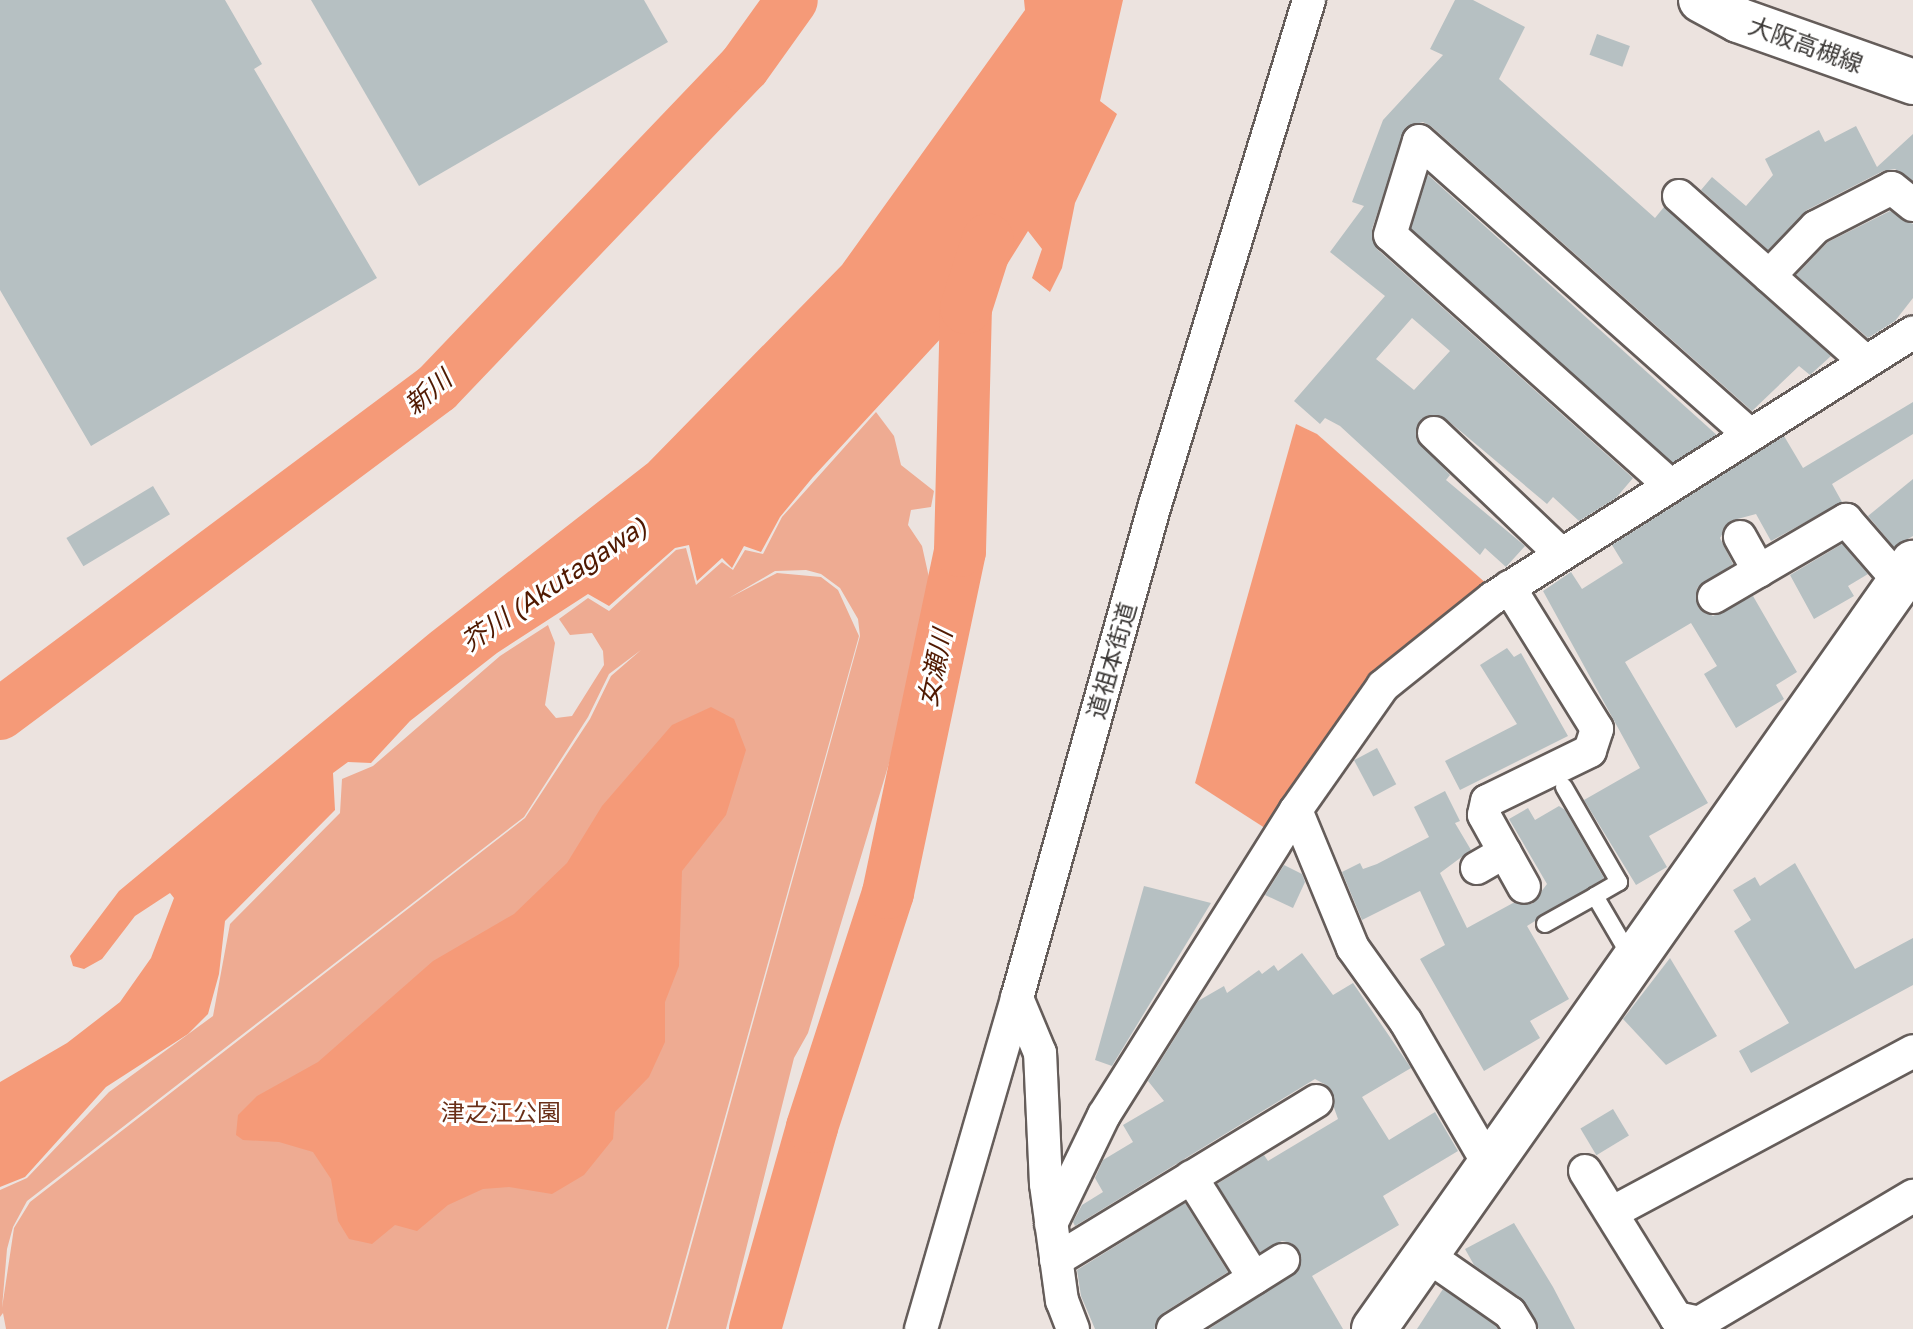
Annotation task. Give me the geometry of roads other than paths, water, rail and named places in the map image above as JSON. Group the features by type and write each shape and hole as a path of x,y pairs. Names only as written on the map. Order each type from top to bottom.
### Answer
{"street":[{"name":"道祖本街道","path":"921,1329 1154,508 1309,0"},
{"name":"大阪高槻線","path":"1701,0 1738,20 1913,82"},
{"path":"1670,485 1390,235 1419,141 1750,435"},
{"path":"1769,276 1816,227 1892,188 1913,205"},
{"path":"1679,196 1866,362"},
{"path":"1051,1224 1104,1115 1296,810 1383,686 1509,587 1913,332"},
{"path":"1434,433 1561,554"},
{"path":"1374,1329 1906,572 1846,520 1714,597"},
{"path":"1740,537 1759,571"},
{"path":"1509,587 1597,729 1590,751 1487,801 1484,815 1524,887"},
{"path":"1296,810 1353,948 1406,1022 1488,1163"},
{"path":"1477,868 1505,852"},
{"path":"1017,998 1040,1053 1051,1224 1062,1301 1073,1329"},
{"path":"1615,1211 1913,1051"},
{"path":"1056,1260 1316,1101"},
{"path":"1585,1171 1606,1206 1615,1211 1676,1318 1699,1323 1913,1196"},
{"path":"1191,1177 1254,1278"},
{"path":"1425,1254 1510,1313 1520,1329"},
{"path":"1173,1329 1283,1260"}],"lane":[{"path":"1545,924 1619,882 1564,787"},
{"path":"1595,896 1632,961"}],"water":[{"name":"芥川 (Akutagawa)","path":"1024,0 1123,0 1100,101 1117,114 1075,203 1062,268 1050,292 1032,278 1042,249 1028,231 1003,271 813,477 780,517 761,552 744,546 732,568 722,558 697,581 689,545 675,548 609,606 588,594 497,653 410,721 371,763 348,762 333,773 335,810 225,921 219,974 208,1014 188,1034 106,1087 25,1177 0,1187 0,1082 67,1043 120,1002 151,958 174,898 170,893 135,916 102,959 84,969 73,966 70,956 119,891 430,633 648,463 842,265 1025,10"},
{"path":"1296,424 1317,434 1488,585 1268,830 1195,783"},
{"path":"711,707 734,719 746,750 726,815 682,871 679,966 665,1002 665,1042 649,1077 615,1112 613,1139 584,1175 552,1194 509,1187 483,1189 448,1205 417,1231 395,1225 372,1244 349,1239 338,1221 331,1179 313,1152 279,1142 243,1140 236,1135 238,1115 257,1096 318,1062 433,961 514,914 567,863 602,806 672,725"}],"waterway":[{"name":"新川","path":"0,714 437,388 744,67 792,0"},
{"name":"女瀬川","path":"755,1329 812,1127 888,893 960,551 966,308 988,239"}],"park label":[{"name":"津之江公園","path":"501,1112"}]}
